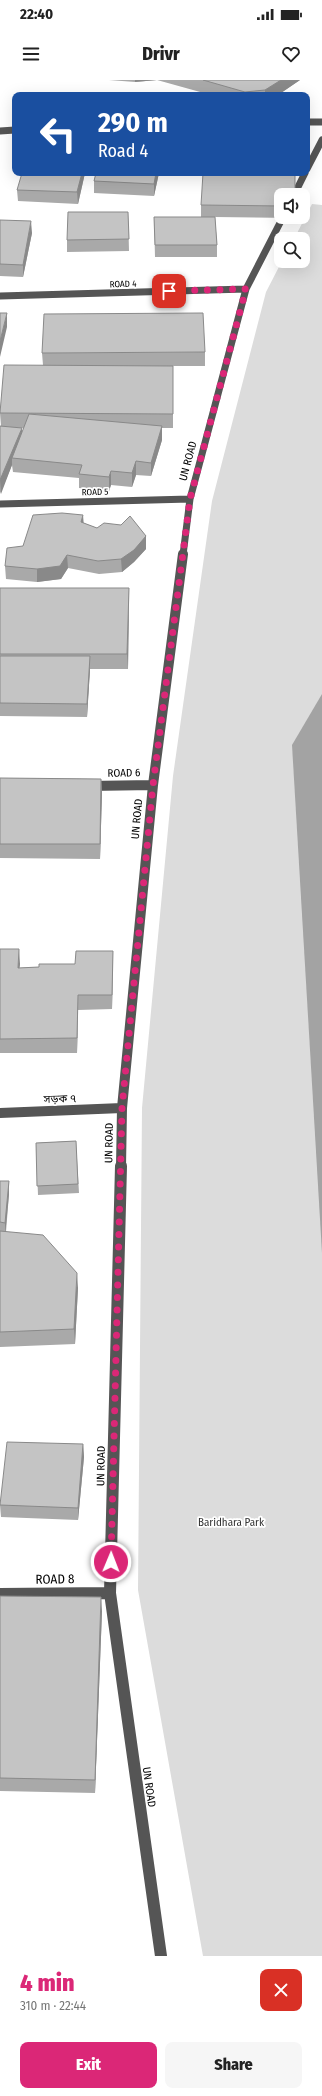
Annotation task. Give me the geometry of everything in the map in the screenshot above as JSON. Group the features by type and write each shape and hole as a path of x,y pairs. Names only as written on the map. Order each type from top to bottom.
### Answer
{"street":[{"path":"310,122 322,122"},
{"path":"0,131 12,130"},
{"path":"310,163 322,140"},
{"path":"298,188 304,176"},
{"name":"UN ROAD","path":"161,1956 110,1593 122,1108 153,785 190,499 246,289 279,224"},
{"name":"ROAD 4","path":"0,296 246,289"},
{"name":"ROAD 5","path":"0,504 190,499"},
{"name":"ROAD 6","path":"76,786 153,785"},
{"name":"সড়ক ৭","path":"0,1113 122,1108"},
{"name":"ROAD 8","path":"0,1594 110,1593"}],"green space":[{"name":"Baridhara Park","path":"312,204 322,205 322,1956 203,1956 138,1590 142,1108 173,776 212,501 266,292 278,268 310,268 310,232 298,232 302,224 310,224 310,208"}],"shaded area":[{"path":"322,694 322,1253 292,745"}],"building":[{"path":"203,80 281,80 265,90 245,92"},
{"path":"21,176 81,176 77,192 17,190"},
{"path":"95,176 155,176 154,184 94,181"},
{"path":"203,176 295,176 295,188 274,188 274,206 201,205"},
{"path":"68,212 128,212 129,239 67,240"},
{"path":"154,217 215,217 217,245 155,245"},
{"path":"0,220 31,221 23,265 0,264"},
{"path":"0,313 7,313 0,341"},
{"path":"203,313 205,352 42,353 44,314"},
{"path":"4,365 173,366 173,414 0,413"},
{"path":"29,414 162,426 151,463 136,461 132,473 111,471 109,477 79,474 82,465 12,458"},
{"path":"0,426 22,428 0,480"},
{"path":"62,513 83,515 81,522 97,528 104,523 121,525 130,516 146,536 134,550 121,559 98,561 67,555 60,566 37,569 5,566 7,548 23,546 33,515"},
{"path":"0,588 129,588 127,654 0,654"},
{"path":"0,656 90,656 87,704 0,703"},
{"path":"0,778 101,779 100,844 0,844"},
{"path":"0,949 19,949 18,968 39,967 39,964 75,964 76,951 113,951 112,995 78,995 77,1038 0,1039"},
{"path":"76,1141 78,1184 37,1186 36,1143"},
{"path":"0,1181 9,1181 5,1223 0,1222"},
{"path":"0,1231 43,1235 77,1273 74,1329 0,1332"},
{"path":"7,1442 83,1444 78,1508 0,1505"},
{"path":"0,1596 101,1597 95,1780 0,1778"}],"route":[{"path":"111,1562 122,1108 153,785 190,499 246,289 169,291"}]}
